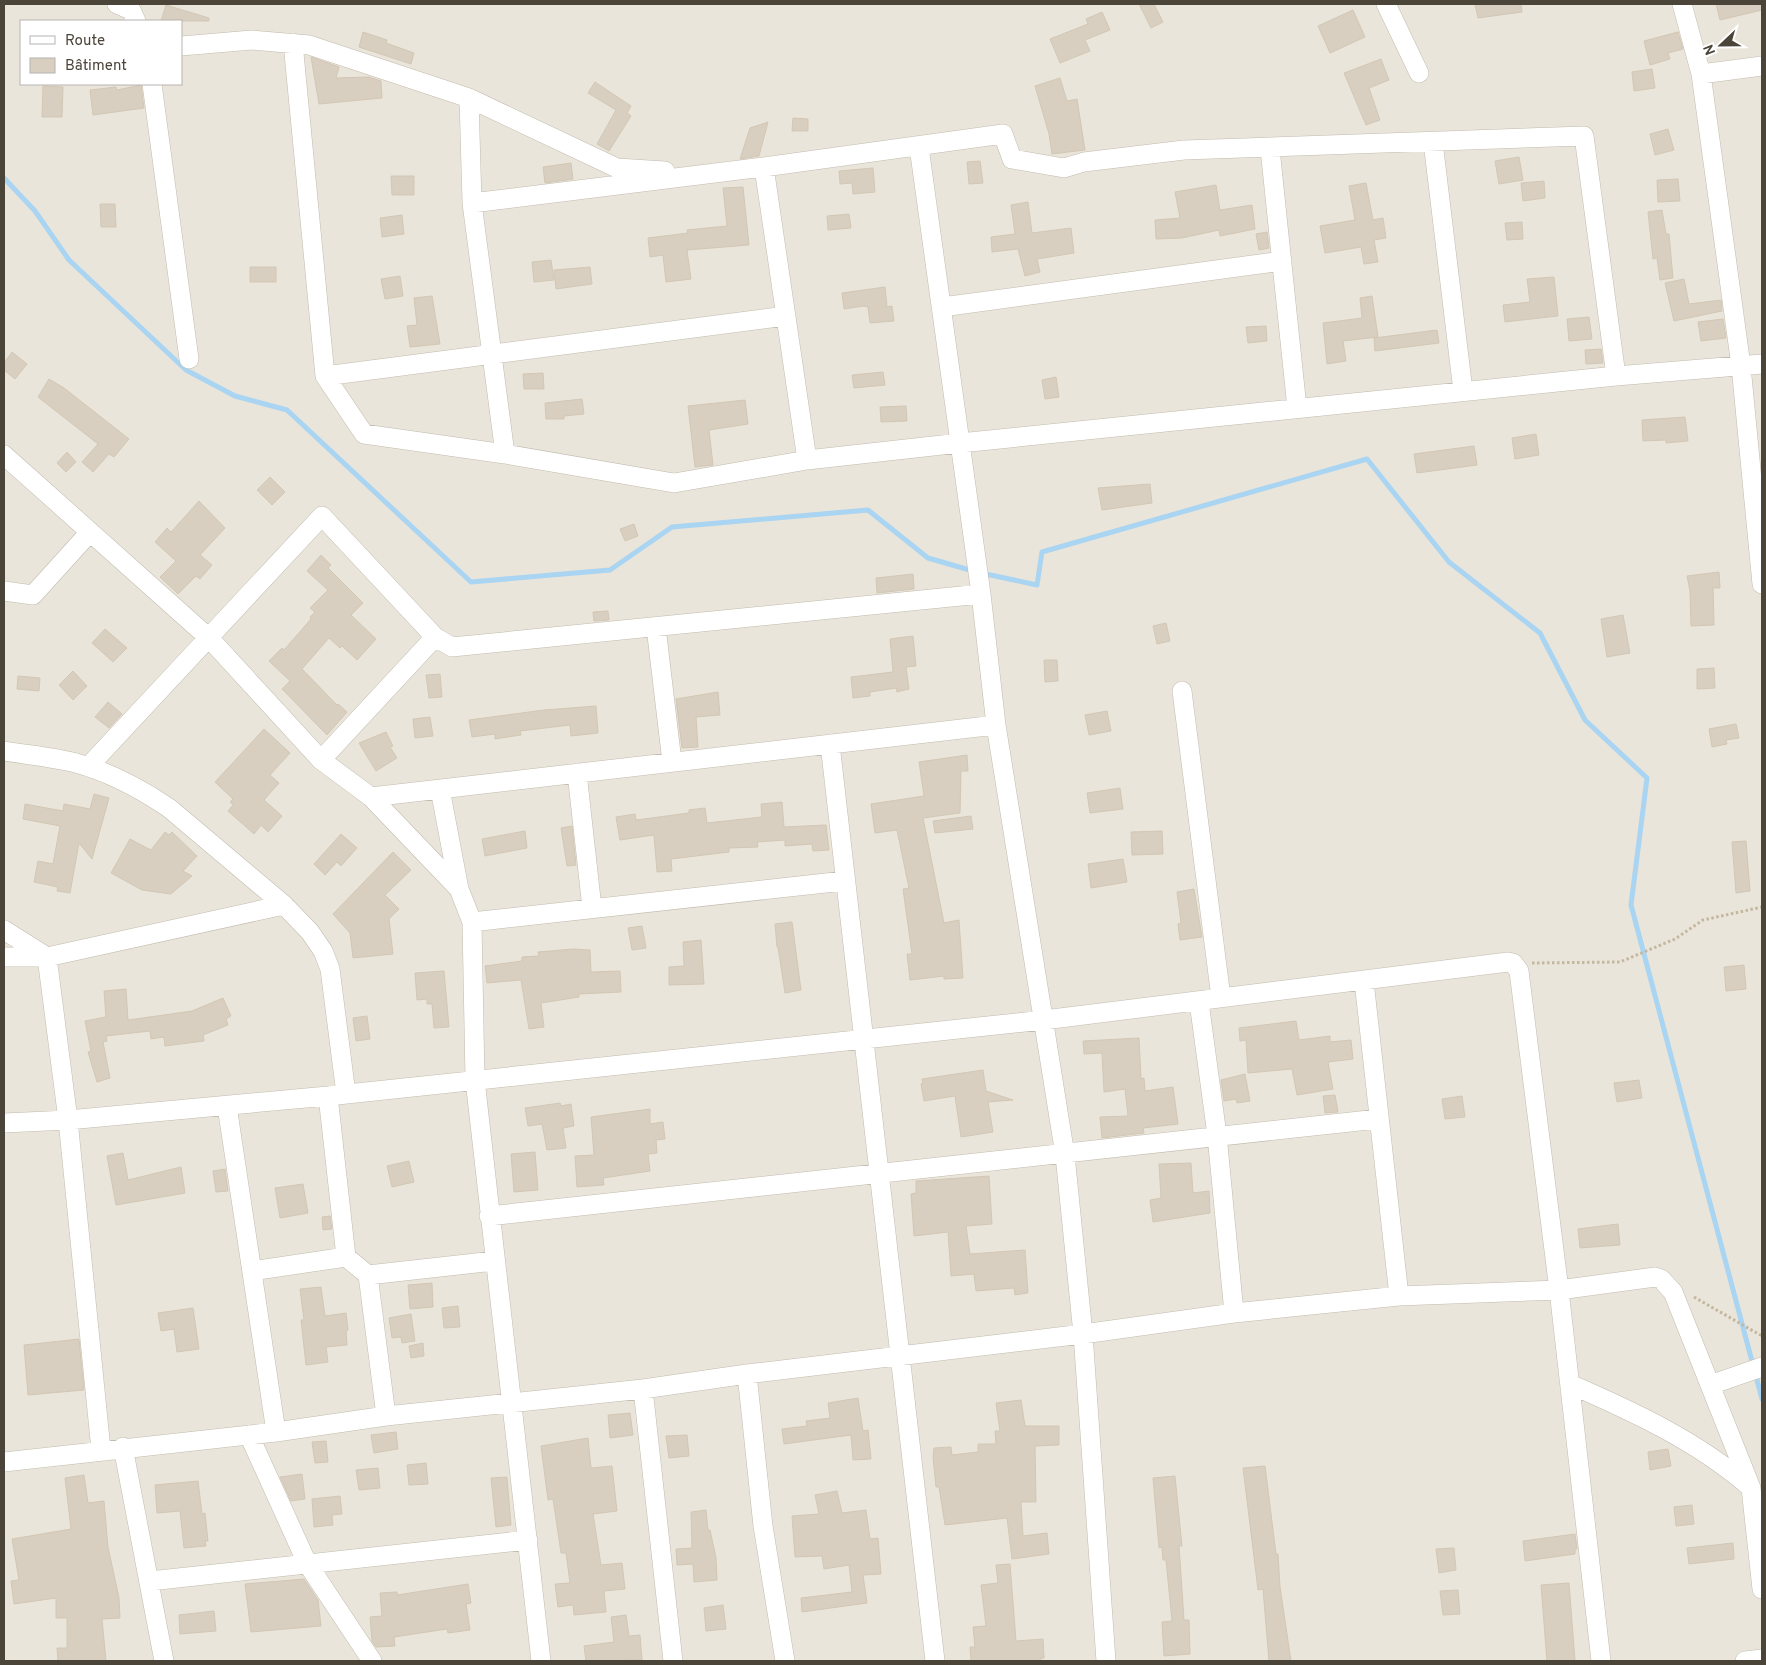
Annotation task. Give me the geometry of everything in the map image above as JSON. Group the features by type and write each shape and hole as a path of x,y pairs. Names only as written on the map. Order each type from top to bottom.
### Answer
{"street":[{"path":"117,4 131,10 136,20"},
{"path":"1386,4 1419,73"},
{"path":"1682,4 1701,74 1741,366 1762,584"},
{"path":"182,46 252,40 310,45 469,98 617,168 728,172"},
{"path":"293,43 325,376 364,434 505,454 674,483 807,460 960,443 1463,391 1762,364"},
{"path":"1701,74 1762,66"},
{"path":"152,85 188,359"},
{"path":"469,98 472,204 505,454"},
{"path":"472,204 919,147 1003,134 1012,159 1064,168 1084,162 1184,150 1270,149 1584,136 1616,376"},
{"path":"1433,142 1463,391"},
{"path":"919,147 981,594 996,725 1066,1155 1083,1334 1106,1661"},
{"path":"1270,149 1297,408"},
{"path":"764,167 807,460"},
{"path":"942,307 1282,261"},
{"path":"325,376 786,316"},
{"path":"4,455 210,639 322,760 371,797 459,889"},
{"path":"88,767 210,639 322,516 435,637 452,647 981,594"},
{"path":"4,591 33,595 90,532"},
{"path":"656,627 672,762"},
{"path":"322,760 435,637"},
{"path":"1182,692 1221,998"},
{"path":"371,797 996,725"},
{"path":"830,744 844,881 864,1037 935,1661"},
{"path":"4,751 76,763 88,767 122,780 170,808 284,905 310,932 323,951 330,969 346,1258"},
{"path":"578,773 592,908"},
{"path":"440,789 459,889 472,922 474,1080 541,1661"},
{"path":"472,922 844,881"},
{"path":"4,957 47,957 284,905"},
{"path":"4,930 47,957"},
{"path":"47,957 68,1120 101,1450"},
{"path":"4,1123 68,1120 337,1095 864,1037 1044,1020 1508,962 1514,963 1519,972 1559,1290 1601,1661"},
{"path":"1364,981 1399,1296"},
{"path":"1199,1002 1217,1135 1234,1313"},
{"path":"227,1106 276,1432"},
{"path":"489,1216 878,1173 1066,1155 1217,1135 1378,1119"},
{"path":"252,1271 346,1258 368,1275 494,1261"},
{"path":"368,1275 386,1416"},
{"path":"4,1462 123,1447 276,1432 386,1416 510,1405 643,1389 747,1374 1083,1334 1234,1313 1399,1296 1559,1290 1654,1277 1661,1279 1673,1292 1710,1385 1757,1491 1762,1589"},
{"path":"1710,1385 1762,1367"},
{"path":"747,1374 763,1526 785,1661"},
{"path":"1570,1384 1636,1413 1687,1442 1732,1471 1757,1491"},
{"path":"643,1389 674,1661"},
{"path":"249,1435 307,1563 372,1661"},
{"path":"123,1447 164,1661"},
{"path":"150,1582 307,1563 528,1540"},
{"path":"1746,1661 1762,1659"}],"path":[{"path":"1514,963 1620,962 1675,938 1703,920 1762,907"},
{"path":"1685,1292 1762,1336"}],"shaded area":[{"path":"4,4 1762,4 1762,1661 4,1661"}],"building":[{"path":"1139,4 1154,4 1163,22 1151,28"},
{"path":"1475,4 1521,4 1522,12 1478,18"},
{"path":"1716,4 1762,4 1762,10 1720,20"},
{"path":"166,5 209,18 209,21 161,20"},
{"path":"1353,10 1365,37 1330,53 1318,26"},
{"path":"1102,12 1110,30 1085,40 1090,51 1060,63 1050,39 1088,24 1086,19"},
{"path":"363,32 387,40 386,43 414,53 411,64 359,47"},
{"path":"1678,32 1683,49 1668,53 1670,59 1650,65 1644,41"},
{"path":"311,57 339,67 336,78 369,77 381,81 382,98 319,104"},
{"path":"1381,59 1389,80 1369,88 1380,120 1366,125 1344,73"},
{"path":"1652,69 1655,88 1634,91 1632,72"},
{"path":"1060,78 1067,101 1077,99 1085,150 1052,154 1049,134 1035,86"},
{"path":"595,82 631,106 627,113 631,116 609,151 597,144 616,110 588,93"},
{"path":"141,85 144,108 93,115 90,90 116,87 117,90"},
{"path":"43,86 63,87 62,117 42,117"},
{"path":"793,118 808,119 808,131 792,131"},
{"path":"768,122 759,156 740,159 750,128"},
{"path":"1668,129 1674,150 1655,155 1650,134"},
{"path":"1519,157 1523,180 1499,184 1495,161"},
{"path":"980,161 983,183 969,184 967,162"},
{"path":"571,163 573,179 545,183 543,167"},
{"path":"873,168 875,192 853,194 852,183 840,184 839,171"},
{"path":"391,176 414,176 414,195 392,195"},
{"path":"1678,179 1680,201 1658,202 1657,180"},
{"path":"1544,181 1545,198 1523,201 1521,183"},
{"path":"1366,183 1373,220 1383,218 1386,238 1374,240 1378,262 1364,264 1361,247 1325,253 1320,226 1355,220 1349,186"},
{"path":"1216,185 1220,210 1252,205 1255,229 1220,236 1219,230 1182,238 1156,239 1155,220 1180,218 1175,192"},
{"path":"743,187 749,245 687,250 691,279 666,282 663,255 650,257 648,238 688,233 687,230 727,226 723,188"},
{"path":"1028,202 1032,233 1071,228 1074,253 1037,259 1040,272 1025,276 1018,249 992,252 991,237 1015,234 1011,205"},
{"path":"100,204 115,204 116,227 101,227"},
{"path":"1662,210 1666,234 1669,234 1673,278 1660,280 1657,258 1653,259 1648,212"},
{"path":"849,214 851,228 828,230 827,216"},
{"path":"402,215 404,234 382,237 380,218"},
{"path":"1522,222 1523,239 1507,240 1505,223"},
{"path":"1267,232 1269,248 1259,250 1256,234"},
{"path":"551,260 554,280 534,282 532,262"},
{"path":"250,267 276,267 276,282 250,282"},
{"path":"590,267 592,284 556,289 554,270"},
{"path":"400,276 403,296 385,299 381,279"},
{"path":"1554,277 1558,316 1505,322 1503,305 1530,302 1527,279"},
{"path":"1684,279 1689,304 1721,300 1722,311 1674,321 1665,283"},
{"path":"885,287 887,307 892,306 894,321 870,323 868,307 864,306 844,309 842,293"},
{"path":"432,296 440,344 410,347 407,326 417,325 414,298"},
{"path":"1372,296 1378,337 1343,341 1346,361 1327,364 1323,323 1362,318 1360,298"},
{"path":"1589,317 1592,339 1569,341 1567,319"},
{"path":"1723,319 1726,338 1701,341 1698,322"},
{"path":"1266,326 1267,341 1248,343 1246,327"},
{"path":"1437,330 1439,343 1375,351 1374,338"},
{"path":"1601,349 1603,363 1586,364 1585,350"},
{"path":"12,352 27,364 15,379 4,370 4,363"},
{"path":"883,372 885,385 854,388 852,375"},
{"path":"543,373 544,389 524,389 523,374"},
{"path":"1056,377 1059,397 1045,399 1042,380"},
{"path":"49,379 64,388 129,439 114,457 109,454 93,472 82,462 98,444 38,397"},
{"path":"582,399 584,414 564,416 564,419 546,419 545,403"},
{"path":"745,400 748,424 709,430 713,465 695,467 688,406"},
{"path":"906,406 907,421 881,422 880,407"},
{"path":"1685,417 1688,441 1666,443 1666,440 1643,441 1642,420"},
{"path":"1536,434 1539,455 1515,459 1512,438"},
{"path":"1474,446 1477,465 1417,473 1414,454"},
{"path":"67,452 76,462 66,472 57,463"},
{"path":"270,477 285,492 272,505 257,490"},
{"path":"1150,484 1152,503 1102,510 1098,488"},
{"path":"199,501 225,528 200,555 212,565 200,579 196,576 178,594 160,577 176,561 155,542 167,528 171,532"},
{"path":"634,524 638,536 625,541 620,529"},
{"path":"321,555 331,565 328,568 363,603 351,615 376,639 357,660 342,646 340,648 329,638 302,669 337,705 347,712 327,735 282,689 290,681 269,661 282,648 284,650 311,619 310,617 315,612 310,608 328,590 307,571"},
{"path":"1719,572 1720,588 1713,588 1714,625 1691,626 1690,591 1687,576"},
{"path":"913,574 914,589 877,593 876,578"},
{"path":"608,611 609,620 594,621 593,612"},
{"path":"1623,615 1630,653 1607,657 1601,619"},
{"path":"1166,623 1170,641 1157,644 1153,626"},
{"path":"105,629 127,648 113,662 92,643"},
{"path":"913,636 916,666 906,667 909,689 897,692 896,688 870,692 870,696 853,698 851,677 893,672 890,639"},
{"path":"1044,660 1057,660 1058,681 1045,682"},
{"path":"1714,668 1715,688 1697,689 1697,669"},
{"path":"73,671 87,686 73,700 59,685"},
{"path":"440,674 442,697 429,698 426,675"},
{"path":"18,676 40,678 39,691 17,689"},
{"path":"718,692 720,715 696,717 698,747 682,748 676,699"},
{"path":"108,702 122,714 109,728 95,717"},
{"path":"596,706 598,733 571,736 570,725 520,731 521,735 495,739 495,734 472,737 469,720 544,710"},
{"path":"1107,711 1111,731 1089,735 1085,715"},
{"path":"430,717 433,736 415,738 413,719"},
{"path":"1736,724 1739,738 1726,740 1727,744 1712,747 1709,729"},
{"path":"264,729 290,753 270,775 279,783 264,800 282,816 268,832 261,825 254,834 228,811 233,805 230,802 233,799 215,782"},
{"path":"386,732 393,746 390,747 397,758 376,771 359,743"},
{"path":"967,755 968,771 961,771 960,813 923,818 944,923 959,920 963,978 944,979 944,976 910,980 907,954 912,954 903,889 909,888 897,830 875,833 871,804 924,796 919,762"},
{"path":"1120,788 1123,809 1090,813 1087,793"},
{"path":"94,794 109,798 92,859 79,843 70,893 57,891 58,887 34,882 38,861 53,864 60,826 23,819 25,804 63,811 64,804 90,809"},
{"path":"782,802 784,827 826,825 829,850 813,851 812,844 785,846 785,840 757,842 758,847 729,848 729,852 671,859 672,871 657,872 654,835 620,840 616,817 635,814 636,820 689,813 689,810 705,808 707,823 762,817 761,804"},
{"path":"971,816 973,829 935,833 933,821"},
{"path":"572,826 576,865 567,866 561,828"},
{"path":"525,831 527,848 485,856 482,839"},
{"path":"1162,831 1163,854 1132,855 1131,832"},
{"path":"165,832 169,835 172,832 197,856 183,871 192,876 171,894 142,890 111,873 130,839 151,850"},
{"path":"341,834 357,848 341,866 337,862 325,875 314,864"},
{"path":"1746,841 1750,891 1736,893 1732,842"},
{"path":"393,852 411,870 385,895 399,909 389,919 393,954 353,958 350,933 333,914"},
{"path":"1123,859 1127,882 1091,888 1088,864"},
{"path":"1194,889 1202,937 1180,940 1178,924 1181,923 1177,892"},
{"path":"792,922 801,990 785,993 775,924"},
{"path":"642,926 646,948 632,950 628,928"},
{"path":"701,940 704,984 669,985 669,967 684,966 683,942"},
{"path":"573,949 590,950 591,972 620,971 621,992 579,994 579,997 541,1003 544,1027 529,1029 521,980 487,983 485,966 522,961 522,957 539,956 538,952"},
{"path":"1744,965 1746,989 1726,991 1724,967"},
{"path":"444,971 449,1027 434,1028 432,1004 427,1004 427,999 417,1000 415,973"},
{"path":"126,989 128,1020 192,1011 223,998 231,1016 226,1019 228,1025 203,1035 204,1041 165,1046 164,1037 151,1039 150,1031 106,1036 107,1041 103,1042 110,1078 97,1082 88,1052 91,1051 85,1021 106,1017 104,991"},
{"path":"367,1016 370,1039 356,1041 353,1018"},
{"path":"1296,1021 1299,1040 1330,1036 1330,1042 1351,1040 1353,1059 1328,1062 1333,1089 1297,1095 1292,1069 1248,1073 1246,1040 1240,1041 1239,1028"},
{"path":"1139,1038 1141,1079 1144,1078 1145,1091 1173,1087 1178,1124 1143,1128 1144,1133 1102,1138 1100,1117 1128,1116 1125,1089 1104,1092 1102,1053 1084,1054 1083,1041"},
{"path":"983,1070 986,1091 1013,1100 988,1102 993,1132 961,1137 955,1096 924,1101 922,1079"},
{"path":"1245,1074 1250,1101 1237,1103 1236,1099 1224,1101 1221,1080"},
{"path":"1639,1080 1642,1098 1617,1102 1614,1083"},
{"path":"1335,1095 1338,1112 1325,1113 1323,1096"},
{"path":"1462,1096 1465,1117 1445,1119 1442,1099"},
{"path":"560,1103 561,1106 571,1104 574,1126 563,1128 566,1148 547,1150 542,1124 528,1126 525,1108"},
{"path":"650,1109 650,1124 663,1122 665,1139 656,1140 657,1153 648,1154 650,1171 603,1178 604,1185 577,1187 575,1156 594,1155 591,1117"},
{"path":"535,1152 538,1190 514,1192 511,1154"},
{"path":"123,1153 128,1180 181,1167 185,1193 116,1205 107,1156"},
{"path":"409,1161 414,1182 392,1187 387,1166"},
{"path":"1191,1163 1193,1193 1209,1191 1210,1213 1153,1222 1150,1200 1161,1198 1159,1164"},
{"path":"225,1169 228,1191 216,1192 213,1171"},
{"path":"989,1176 992,1224 966,1226 970,1254 1025,1250 1028,1293 1015,1295 1014,1288 976,1291 974,1274 951,1276 948,1232 914,1236 911,1194 916,1193 916,1181"},
{"path":"303,1184 308,1213 280,1218 275,1188"},
{"path":"330,1216 332,1229 323,1230 322,1217"},
{"path":"1618,1224 1620,1245 1580,1248 1578,1229"},
{"path":"432,1283 433,1307 410,1309 408,1285"},
{"path":"321,1287 325,1316 346,1313 347,1345 326,1347 328,1362 306,1365 301,1320 304,1320 300,1289"},
{"path":"458,1306 460,1327 444,1328 442,1308"},
{"path":"193,1308 199,1349 177,1352 174,1329 161,1331 158,1313"},
{"path":"411,1314 415,1341 402,1343 401,1337 392,1338 389,1318"},
{"path":"79,1339 84,1390 28,1395 24,1345"},
{"path":"423,1343 424,1356 411,1358 409,1346"},
{"path":"858,1398 863,1431 868,1430 871,1459 853,1460 851,1435 784,1444 782,1429 807,1426 806,1421 830,1418 828,1403"},
{"path":"1021,1400 1025,1426 1059,1426 1059,1445 1035,1446 1036,1502 1021,1502 1023,1536 1047,1533 1049,1554 1012,1559 1007,1518 945,1525 939,1487 936,1487 933,1457 934,1448 951,1447 952,1455 978,1452 978,1444 996,1444 995,1431 1000,1431 996,1403"},
{"path":"630,1413 633,1435 610,1438 608,1415"},
{"path":"396,1432 398,1449 374,1453 371,1435"},
{"path":"687,1435 689,1456 669,1458 666,1436"},
{"path":"588,1438 591,1468 612,1466 617,1511 593,1514 601,1565 622,1563 625,1589 604,1591 606,1612 574,1615 573,1605 558,1607 555,1584 570,1583 566,1553 561,1553 553,1499 548,1500 541,1446"},
{"path":"326,1441 328,1462 315,1463 312,1442"},
{"path":"1668,1449 1671,1466 1650,1470 1648,1452"},
{"path":"426,1463 428,1484 409,1485 407,1465"},
{"path":"1265,1466 1291,1661 1269,1661 1263,1589 1258,1590 1243,1468"},
{"path":"378,1468 380,1488 359,1490 356,1470"},
{"path":"302,1474 305,1499 291,1501 280,1477"},
{"path":"84,1475 88,1503 104,1501 108,1547 119,1598 120,1618 102,1619 106,1661 58,1661 57,1648 67,1648 67,1618 56,1618 56,1598 14,1604 11,1581 19,1580 12,1539 71,1529 65,1478"},
{"path":"1175,1476 1182,1546 1179,1546 1184,1620 1189,1620 1190,1654 1164,1656 1162,1622 1172,1621 1166,1560 1163,1560 1162,1547 1159,1548 1153,1478"},
{"path":"507,1477 511,1525 496,1527 491,1478"},
{"path":"198,1481 202,1514 205,1513 208,1541 205,1541 206,1546 184,1548 180,1511 157,1513 155,1485"},
{"path":"837,1491 842,1513 866,1510 870,1539 878,1538 881,1574 863,1575 867,1603 802,1612 801,1598 852,1592 849,1565 824,1569 822,1556 795,1557 792,1516 819,1514 815,1495"},
{"path":"340,1496 342,1514 332,1515 333,1525 314,1527 312,1499"},
{"path":"1692,1505 1694,1524 1676,1526 1674,1507"},
{"path":"706,1510 708,1530 710,1530 716,1558 717,1580 694,1582 693,1564 677,1565 676,1549 692,1548 691,1512"},
{"path":"1575,1534 1577,1549 1575,1549 1575,1554 1525,1561 1523,1541"},
{"path":"1733,1543 1734,1559 1689,1564 1687,1548"},
{"path":"1454,1548 1456,1570 1439,1573 1436,1549"},
{"path":"1010,1564 1016,1641 1043,1639 1044,1658 1041,1658 1041,1661 971,1661 970,1647 975,1647 973,1627 986,1626 981,1585 998,1583 996,1565"},
{"path":"304,1579 318,1600 321,1626 251,1632 245,1584"},
{"path":"1569,1583 1575,1661 1547,1661 1541,1585"},
{"path":"468,1584 471,1603 466,1604 470,1630 448,1633 447,1629 394,1637 395,1646 376,1647 372,1641 370,1617 382,1616 380,1593 397,1592 397,1595"},
{"path":"1458,1590 1460,1614 1443,1615 1440,1591"},
{"path":"723,1605 726,1629 706,1631 704,1608"},
{"path":"214,1611 216,1631 180,1634 179,1615"},
{"path":"626,1615 629,1636 640,1635 642,1660 586,1661 584,1646 614,1642 611,1617"}],"waterway":[{"path":"4,178 35,211 69,260 186,370 235,396 287,410 471,582 610,570 672,527 868,510 928,558 973,571"},
{"path":"981,573 1037,585 1042,552 1367,459 1449,562 1540,633 1585,720 1647,778 1631,905 1762,1399"}]}
